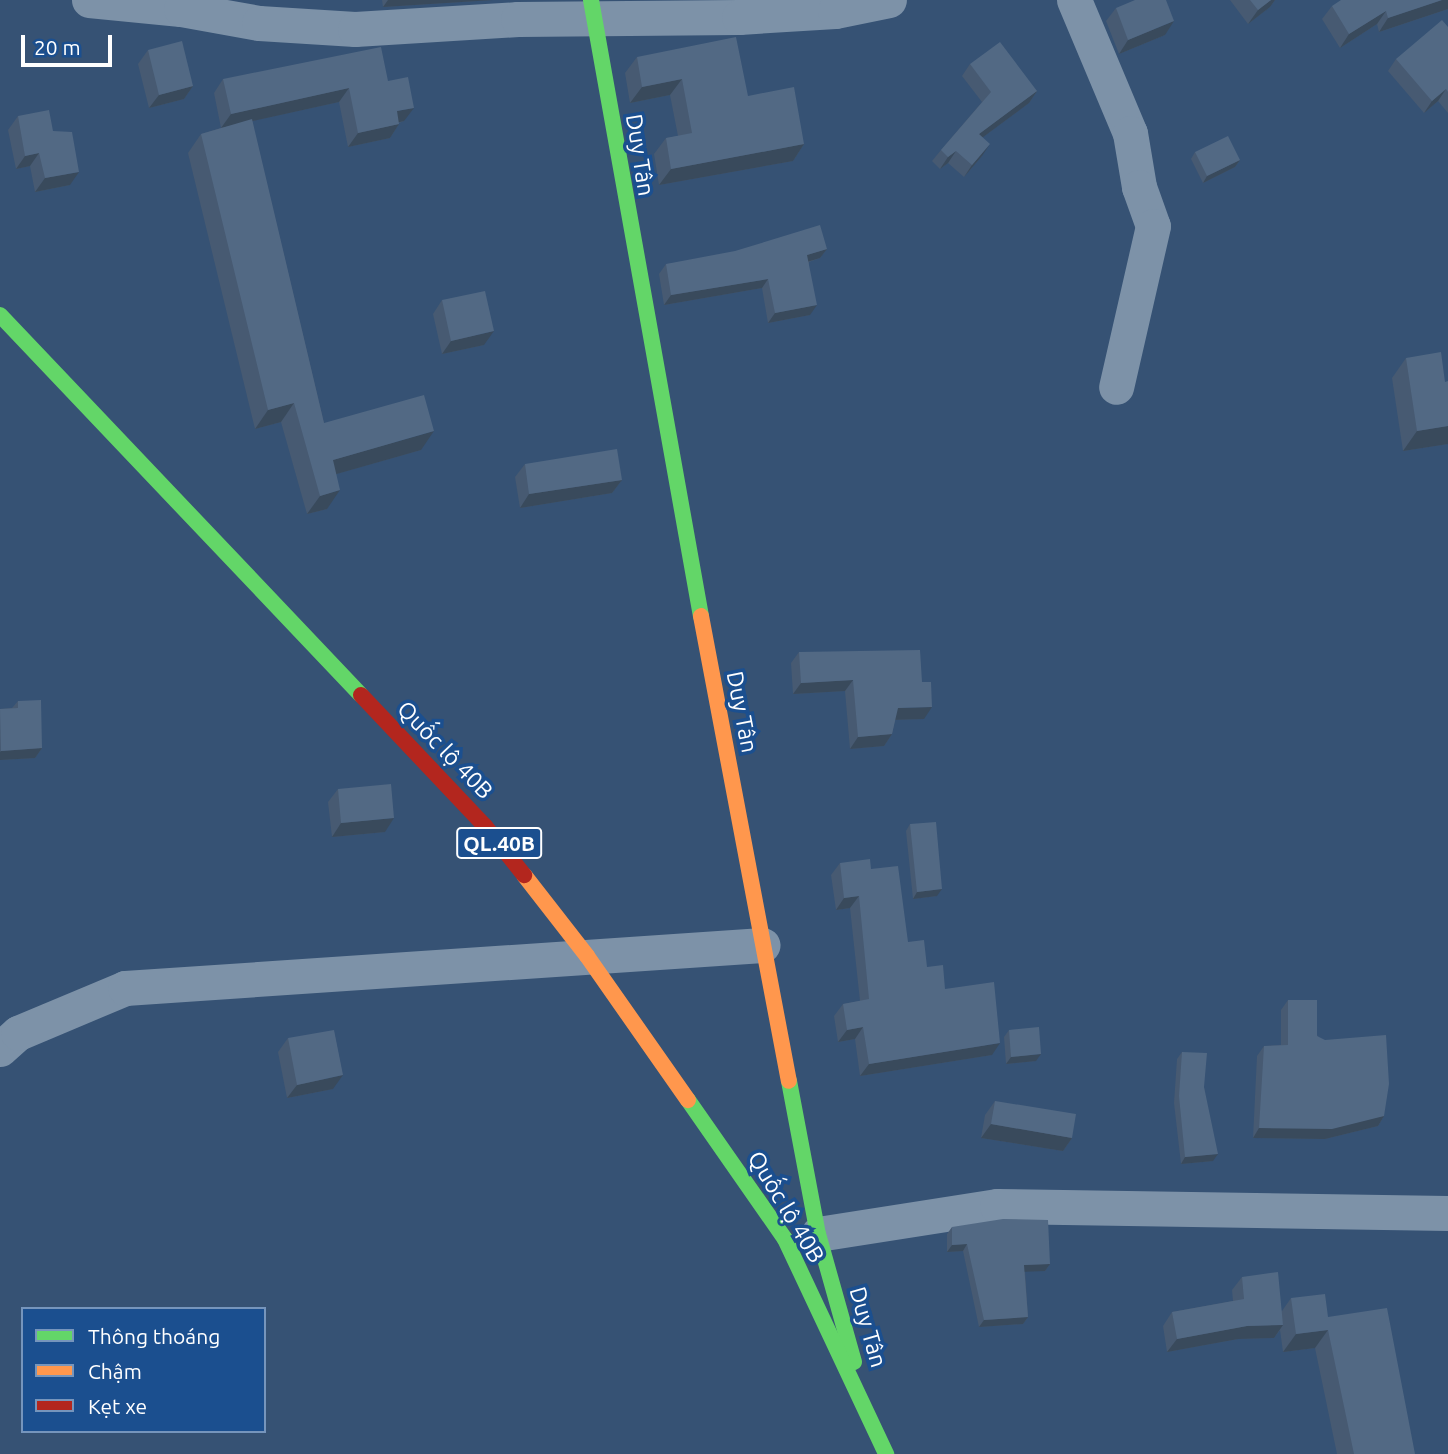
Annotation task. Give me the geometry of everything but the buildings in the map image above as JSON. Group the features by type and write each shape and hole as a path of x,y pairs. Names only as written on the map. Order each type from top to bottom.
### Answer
{"main road":[{"name":"Duy Tân","path":"593,8 640,293 818,1234 873,1428"},
{"name":"Quốc lộ 40B","path":"0,315 485,826 587,956 785,1239 886,1454"}],"street":[{"path":"89,0 132,2 303,27 401,27 593,8 739,17 835,11 889,0"},
{"path":"1074,0 1130,133 1139,187 1153,226 1116,387"},
{"path":"0,1049 41,1021 125,988 763,945"},
{"path":"818,1234 997,1206 1448,1213"}],"traffic: fast":[{"path":"591,0 701,616"},
{"path":"0,315 361,695"},
{"path":"789,1081 818,1234 854,1362"},
{"path":"688,1100 785,1239 886,1454"}],"traffic: slow":[{"path":"701,616 789,1081"},
{"path":"524,875 587,956 688,1100"}],"traffic: jam":[{"path":"361,695 485,826 524,875"}]}
